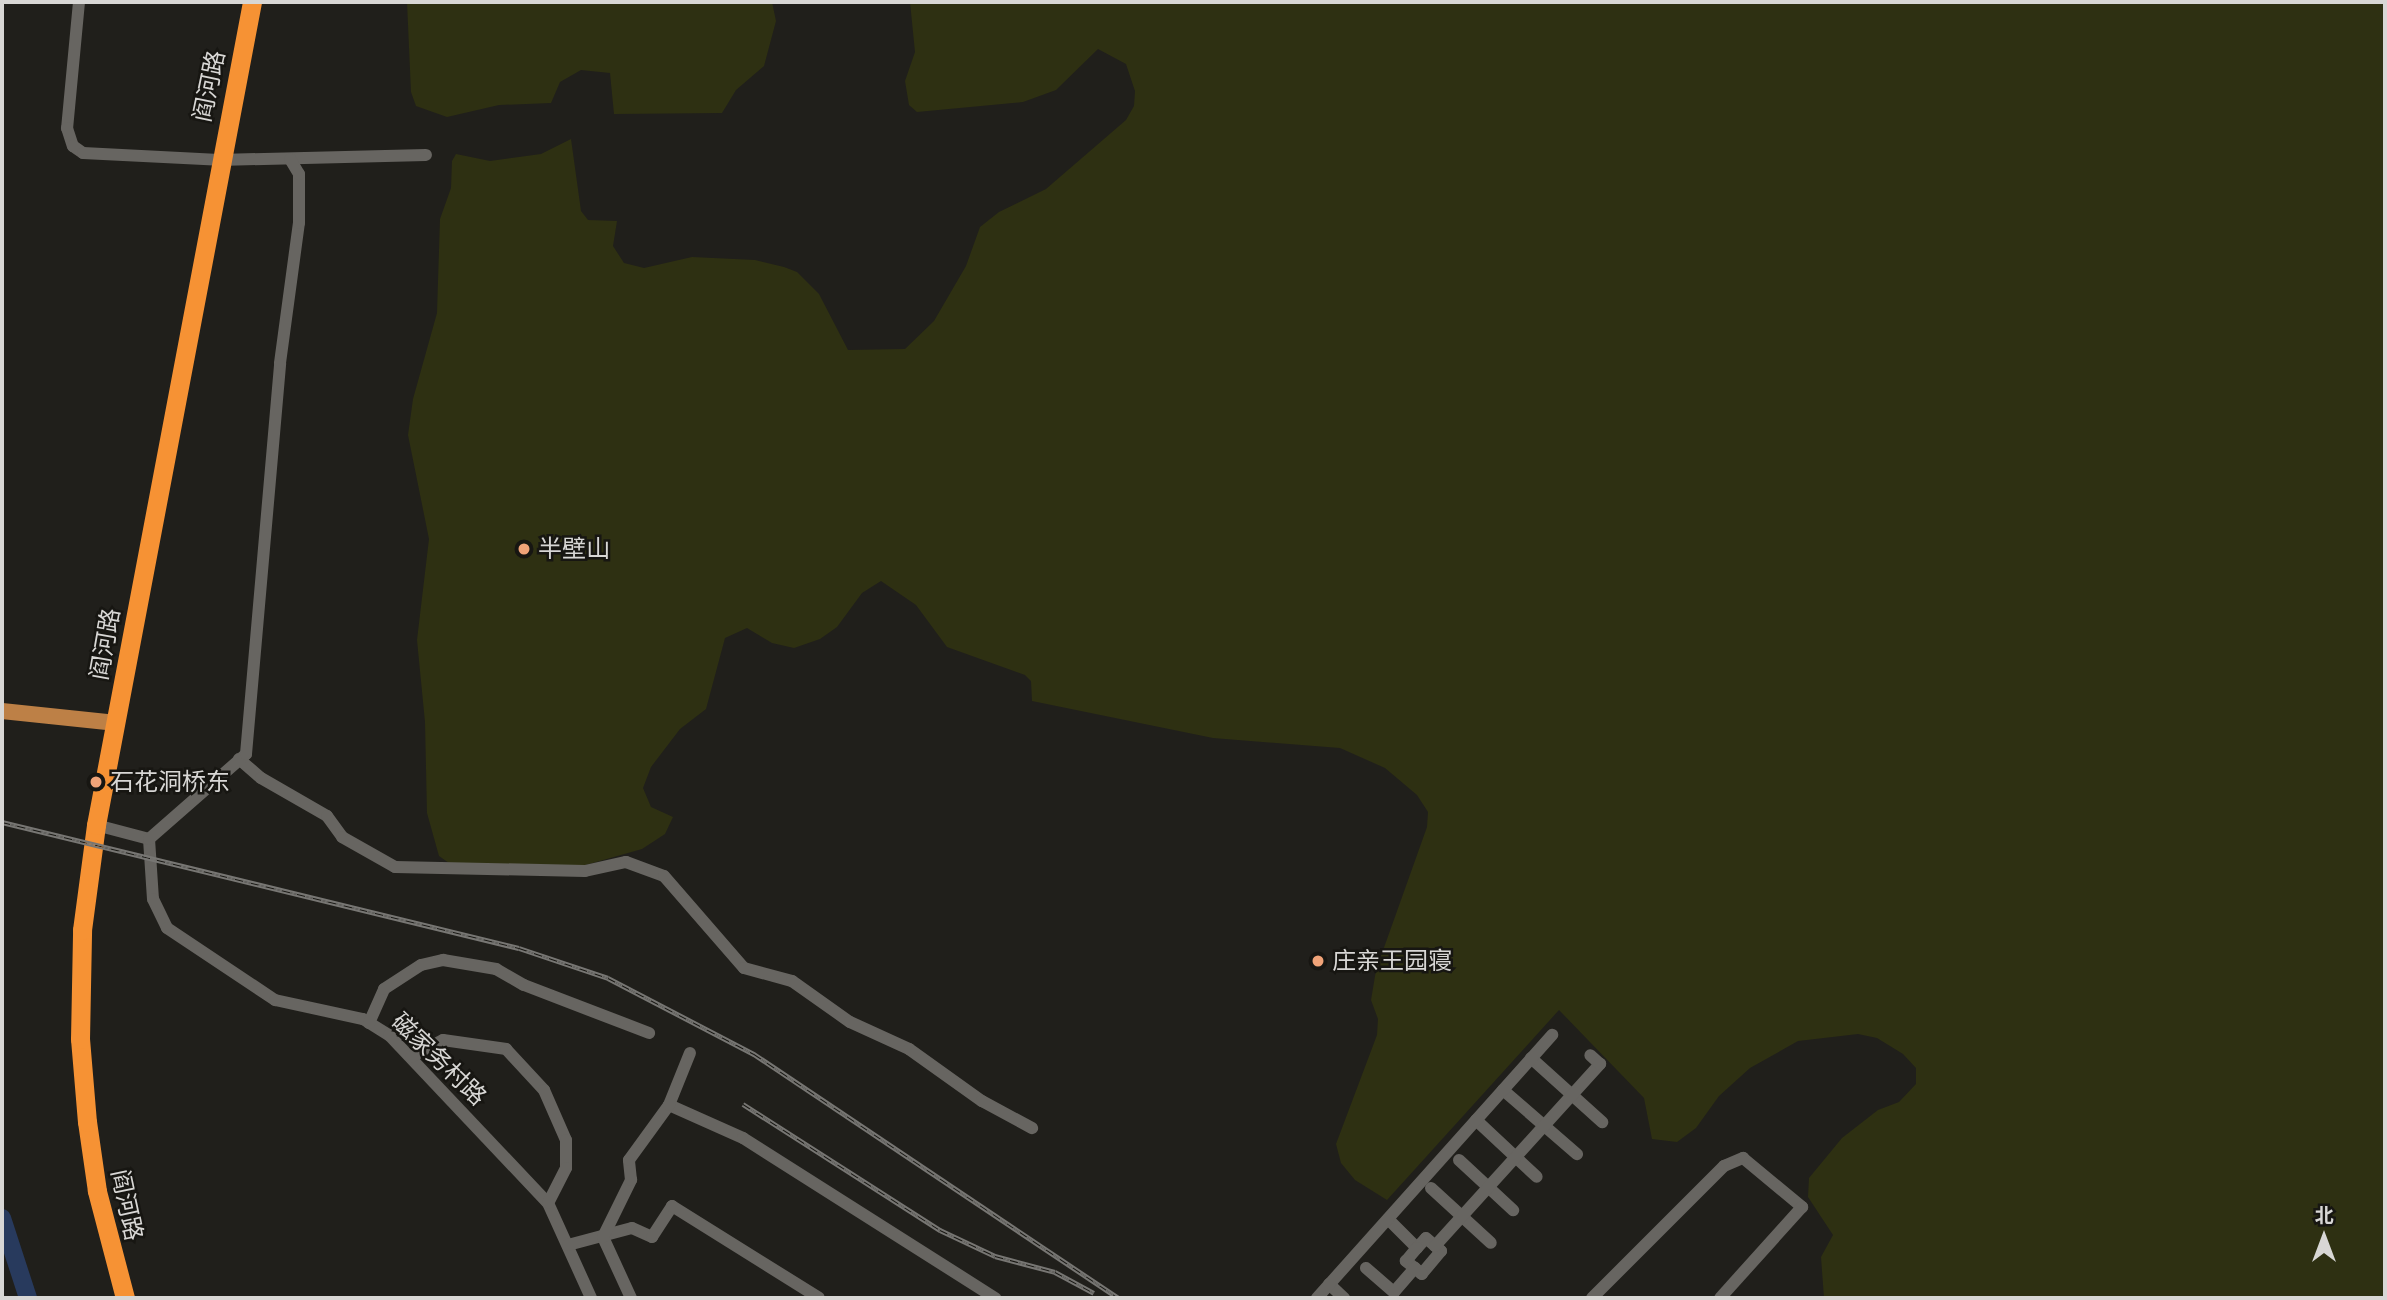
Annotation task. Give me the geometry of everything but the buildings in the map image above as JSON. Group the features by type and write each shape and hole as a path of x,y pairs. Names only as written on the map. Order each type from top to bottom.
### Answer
{"highway":[{"name":"阎河路","path":"125,1298 97,1191 80,1039 82,930 96,825 219,160 252,2"}],"main road":[{"path":"2,711 116,723"}],"street":[{"path":"79,2 67,128 73,146 83,153 219,160 426,155"},
{"path":"96,825 149,839 246,754 280,363 299,223 299,174 290,159"},
{"path":"239,759 261,778 327,816 342,837 395,867 585,871 626,862 664,876 744,968 792,981 850,1022 909,1049 982,1101 1032,1128"},
{"name":"磁家务村路","path":"149,839 153,899 167,928 275,1000 369,1023 411,1057 548,1203 591,1298"},
{"path":"369,1023 384,989 421,965 443,960 496,969 524,985 649,1033"},
{"path":"1317,1298 1552,1035"},
{"path":"411,1057 443,1040 506,1049 516,1059 544,1090 566,1140 566,1168 548,1203"},
{"path":"603,1237 631,1180 629,1160 669,1105 690,1053"},
{"path":"1435,1246 1601,1064 1590,1055"},
{"path":"1531,1058 1602,1122"},
{"path":"1503,1090 1577,1154"},
{"path":"669,1105 743,1138 994,1298"},
{"path":"1476,1121 1536,1177"},
{"path":"1592,1298 1724,1166 1743,1158 1802,1208 1720,1298"},
{"path":"1459,1160 1513,1210"},
{"path":"1431,1188 1491,1242"},
{"path":"568,1245 632,1228 652,1237 672,1206 819,1298"},
{"path":"1388,1219 1417,1248"},
{"path":"603,1237 631,1298"},
{"path":"1426,1238 1441,1251 1422,1274 1406,1261 1417,1248 1426,1238"},
{"path":"1366,1268 1397,1295 1415,1268"},
{"path":"1329,1284 1345,1298"}],"green space":[{"path":"407,2 772,2 776,21 764,66 736,90 722,113 614,114 610,73 581,70 560,82 551,103 499,105 447,117 416,106 411,92"},
{"path":"910,2 2385,2 2385,1298 1824,1298 1821,1257 1833,1235 1808,1197 1809,1178 1842,1138 1878,1110 1899,1102 1916,1084 1916,1068 1903,1054 1877,1038 1858,1034 1798,1041 1750,1068 1719,1096 1696,1128 1677,1142 1652,1139 1644,1098 1559,1010 1387,1200 1355,1180 1341,1163 1336,1144 1377,1035 1378,1019 1371,1000 1376,970 1427,827 1428,812 1417,795 1385,768 1340,748 1213,738 1032,701 1031,681 1025,675 947,647 916,605 881,581 862,593 837,627 820,639 794,648 772,643 747,628 725,638 706,709 680,729 651,767 643,788 651,807 673,817 665,834 642,849 582,866 449,863 439,856 427,813 425,722 417,640 429,539 408,435 413,399 437,313 440,219 451,188 452,161 456,154 490,161 541,154 571,139 581,211 588,220 617,221 613,246 624,263 644,268 692,257 755,260 784,267 797,272 819,294 848,350 905,349 934,321 966,266 980,227 999,212 1046,189 1126,120 1134,106 1135,91 1126,64 1098,49 1056,90 1023,102 917,112 909,105 905,81 915,52"}],"waterway":[{"path":"2,1218 28,1298"}],"railway":[{"path":"2,822 519,948 608,978 754,1054 1118,1298"},
{"path":"743,1104 940,1230 995,1256 1055,1272 1094,1293"}],"place":[{"name":"半壁山","path":"524,549"},
{"name":"石花洞桥东","path":"96,782"},
{"name":"庄亲王园寝","path":"1318,961"}]}
